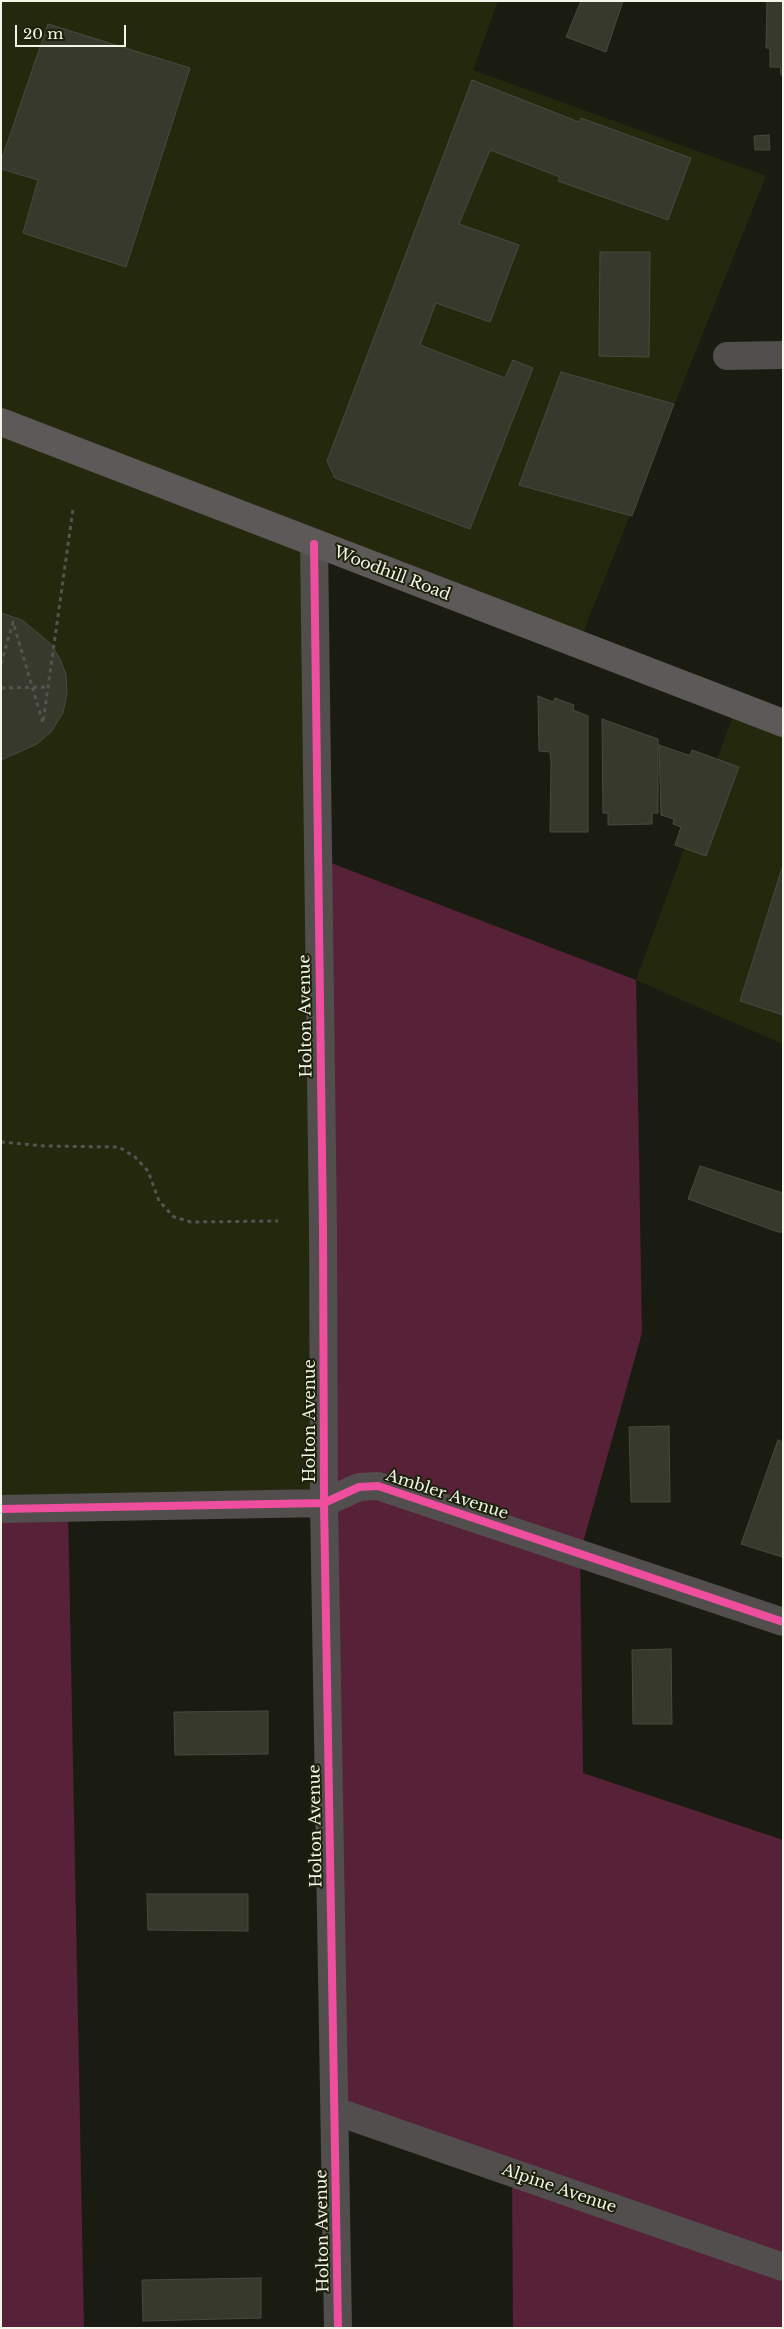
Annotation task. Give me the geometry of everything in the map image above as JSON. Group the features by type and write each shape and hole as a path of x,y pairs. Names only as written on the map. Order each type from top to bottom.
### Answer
{"main road":[{"name":"Woodhill Road","path":"1,422 783,723"}],"street":[{"path":"727,356 783,355"},
{"name":"Holton Avenue","path":"314,544 323,1228 324,1503 338,2328"},
{"name":"Ambler Avenue","path":"1,1508 324,1503 359,1487 378,1486 783,1622"},
{"name":"Alpine Avenue","path":"335,2111 783,2267"}],"path":[{"path":"1,664 13,622 43,723 74,508"},
{"path":"1,688 49,687"},
{"path":"1,1142 45,1146 119,1147 135,1157 148,1171 159,1201 174,1217 191,1222 278,1220"}],"shaded area":[{"path":"1,1 498,1 473,70 766,176 578,645 315,544 324,1503 1,1509"},
{"path":"737,705 783,723 783,1044 636,980"},
{"path":"318,858 636,980 642,1333 580,1553 583,1773 783,1840 783,2328 513,2328 512,2173 335,2111"},
{"path":"68,1507 84,2328 1,2328 1,1509"}],"building":[{"path":"581,1 623,1 606,52 566,37"},
{"path":"767,1 783,1 783,75 781,75 780,67 770,67 770,48 766,48"},
{"path":"48,24 190,68 126,267 23,233 38,180 1,169 1,161"},
{"path":"472,80 579,122 581,118 691,158 668,220 558,181 560,177 490,150 459,224 519,245 490,322 436,303 420,345 505,378 513,360 533,368 470,529 335,478 327,461"},
{"path":"769,135 770,150 755,150 754,136"},
{"path":"600,252 650,252 649,357 599,356"},
{"path":"561,372 674,404 632,516 519,485"},
{"path":"1,613 22,620 50,643 59,657 66,674 67,693 63,713 51,732 37,744 1,760"},
{"path":"538,696 553,702 555,698 574,705 573,710 588,716 588,832 550,832 551,763 550,752 539,751"},
{"path":"602,719 658,739 658,813 652,813 652,824 608,825 608,813 603,813"},
{"path":"659,745 690,755 692,750 739,767 706,856 675,845 681,827 673,824 674,819 661,815"},
{"path":"783,865 783,1015 740,1001"},
{"path":"700,1166 783,1193 783,1232 778,1232 688,1199"},
{"path":"669,1426 670,1502 631,1502 629,1427"},
{"path":"778,1440 783,1442 782,1557 741,1544"},
{"path":"671,1649 672,1724 633,1724 632,1650"},
{"path":"268,1711 268,1754 175,1755 174,1712"},
{"path":"147,1894 248,1894 248,1931 148,1930"},
{"path":"261,2278 261,2318 143,2321 142,2280"}],"cycle path":[{"path":"314,544 323,1228 324,1503 338,2328"},
{"path":"1,1509 324,1503 359,1487 378,1486 783,1622"}]}
